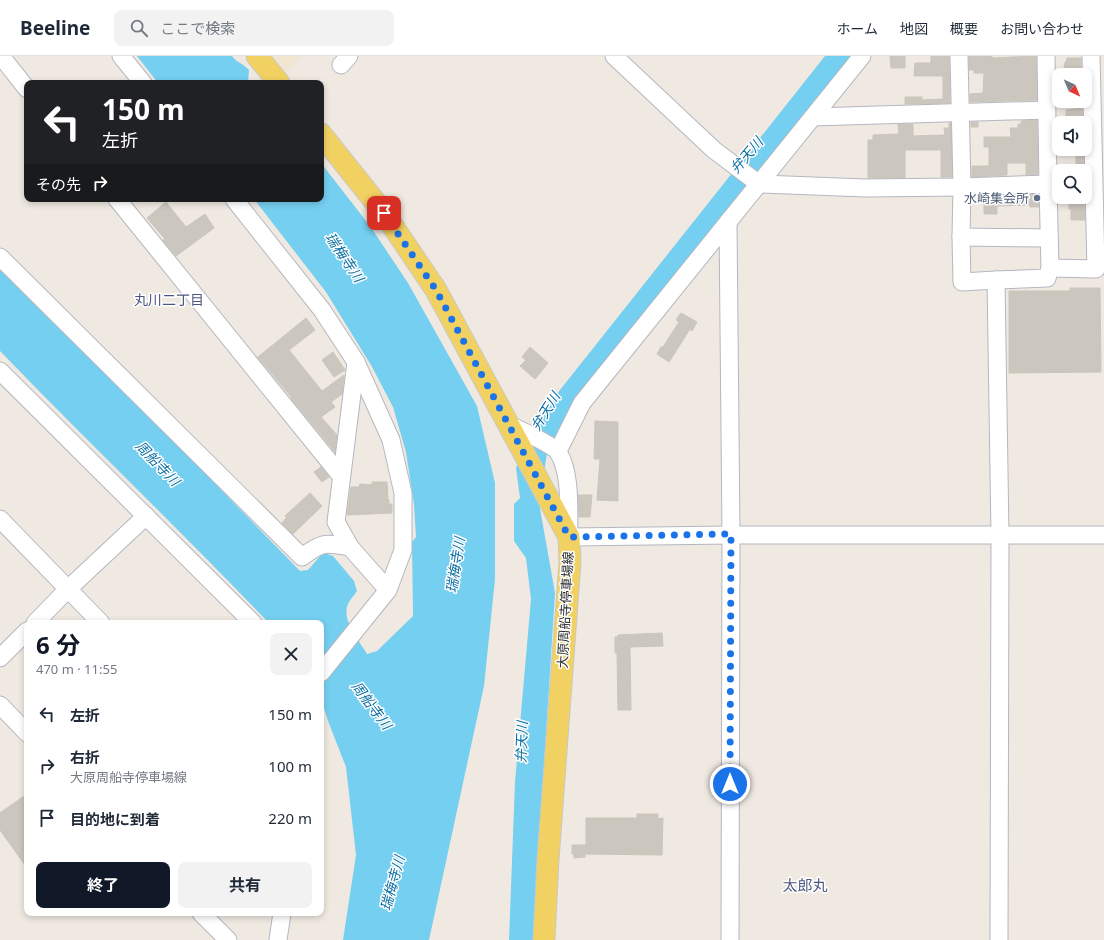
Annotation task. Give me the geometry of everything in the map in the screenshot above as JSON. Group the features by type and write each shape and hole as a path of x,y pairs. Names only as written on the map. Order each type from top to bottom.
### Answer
{"main road":[{"path":"257,56 277,80"},
{"name":"大原周船寺停車場線","path":"324,138 384,213 422,267 520,436 569,537 570,562 548,852 544,940"}],"street":[{"path":"1,56 24,85"},
{"path":"121,56 141,80"},
{"path":"614,56 714,150 759,184 865,188 1048,184"},
{"path":"558,451 582,403 862,56"},
{"path":"959,56 962,187 962,282 1047,278 1050,268 1046,56"},
{"path":"1050,268 1096,269 1091,56"},
{"path":"813,117 1046,110"},
{"path":"119,202 341,476"},
{"path":"236,202 322,310 356,362 391,440 403,494 403,550 388,590 324,669"},
{"path":"728,222 731,534 730,940"},
{"path":"961,237 1049,238"},
{"path":"0,257 302,557 323,544 350,547"},
{"path":"996,280 1000,535 999,940"},
{"path":"356,362 336,522 350,547 388,590"},
{"path":"0,371 250,620"},
{"path":"520,436 558,451 566,470 569,537 731,534 1104,535"},
{"path":"38,620 68,589 146,516"},
{"path":"0,519 98,620"},
{"path":"0,658 24,634"},
{"path":"0,705 24,730"},
{"path":"204,916 228,940"},
{"path":"278,940 282,916"}],"shaded area":[{"path":"266,56 302,56 284,75"}],"water":[{"path":"137,56 232,56 249,70 248,80 156,80"},
{"name":"弁天川","path":"825,56 851,56 574,403 547,453 539,503 555,593 533,940 509,940 515,782 531,599 526,558 514,541 514,504 520,498 516,468 529,441 556,395"},
{"path":"324,167 370,226 408,283 477,406 495,483 495,579 484,686 429,940 343,940 356,855 346,767 324,708 324,620 266,620 0,351 0,269 195,463 300,571 308,570 321,555 325,553 333,556 354,581 357,591 348,604 346,610 347,617 352,630 367,654 377,651 413,616 412,542 416,537 414,505 406,452 393,407 371,365 326,292 256,202 324,202"}],"building":[{"path":"890,56 905,56 905,68 891,68"},
{"path":"931,56 949,56 950,103 905,104 905,97 922,97 922,100 943,99 943,76 914,76 915,63 931,63"},
{"path":"969,56 992,56 992,58 1036,56 1037,100 970,102 970,94 983,93 984,73 974,73 974,70 969,70"},
{"path":"1067,58 1081,58 1081,68 1065,68"},
{"path":"1082,108 1083,116 1066,116 1066,110"},
{"path":"1037,120 1038,174 1026,175 1026,163 1007,163 1007,175 972,177 972,166 989,166 989,147 984,147 984,137 1011,137 1010,128 1018,128 1018,124 1022,124 1021,121"},
{"path":"971,122 978,122 978,127 971,127"},
{"path":"949,123 951,123 952,177 941,177 941,150 905,150 905,178 868,178 868,140 873,140 873,135 899,134 898,124 913,124 913,136 945,135 944,128 949,128"},
{"path":"1076,156 1083,156 1084,164 1076,164"},
{"path":"1038,194 1039,207 1030,207 1030,205 997,206 997,214 984,214 984,196"},
{"path":"166,202 186,227 205,214 214,228 176,256 163,240 165,239 147,218"},
{"path":"1069,204 1084,204 1085,220 1071,220 1071,209 1069,209"},
{"path":"1070,288 1100,288 1101,372 1009,373 1009,291 1070,291"},
{"path":"681,313 697,322 692,331 690,329 669,362 657,354 679,322 676,320"},
{"path":"306,318 315,330 289,350 322,391 344,375 342,394 331,402 335,407 321,417 337,435 335,452 258,357"},
{"path":"530,347 548,363 535,379 520,366 526,360 522,357"},
{"path":"333,352 345,370 334,377 322,360"},
{"path":"595,421 618,422 618,501 597,500 600,459 594,459"},
{"path":"321,467 329,477 322,482 314,472"},
{"path":"372,482 387,482 388,500 389,504 392,504 392,513 347,515 351,487 359,487 360,484 372,485"},
{"path":"310,493 322,506 293,534 282,523 287,517 285,516"},
{"path":"578,495 592,495 590,517 579,517"},
{"path":"662,633 663,646 630,647 631,710 618,710 617,653 615,653 615,637 618,637 618,635"},
{"path":"24,796 24,864 0,830 0,813"},
{"path":"637,814 658,814 658,819 663,818 662,855 585,854 585,857 574,858 574,854 572,854 572,845 586,845 586,818 637,818"}],"place":[{"name":"水崎集会所","path":"1037,198"}],"district":[{"name":"丸川二丁目","path":"169,299"},
{"name":"太郎丸","path":"805,885"}],"route":[{"path":"384,213 422,267 436,290 569,537 731,534 730,784"}],"water label":[{"name":"瑞梅寺川","path":"345,257"},
{"name":"周船寺川","path":"158,463"},
{"name":"瑞梅寺川","path":"455,565"},
{"name":"周船寺川","path":"372,705"},
{"name":"瑞梅寺川","path":"392,883"}]}
